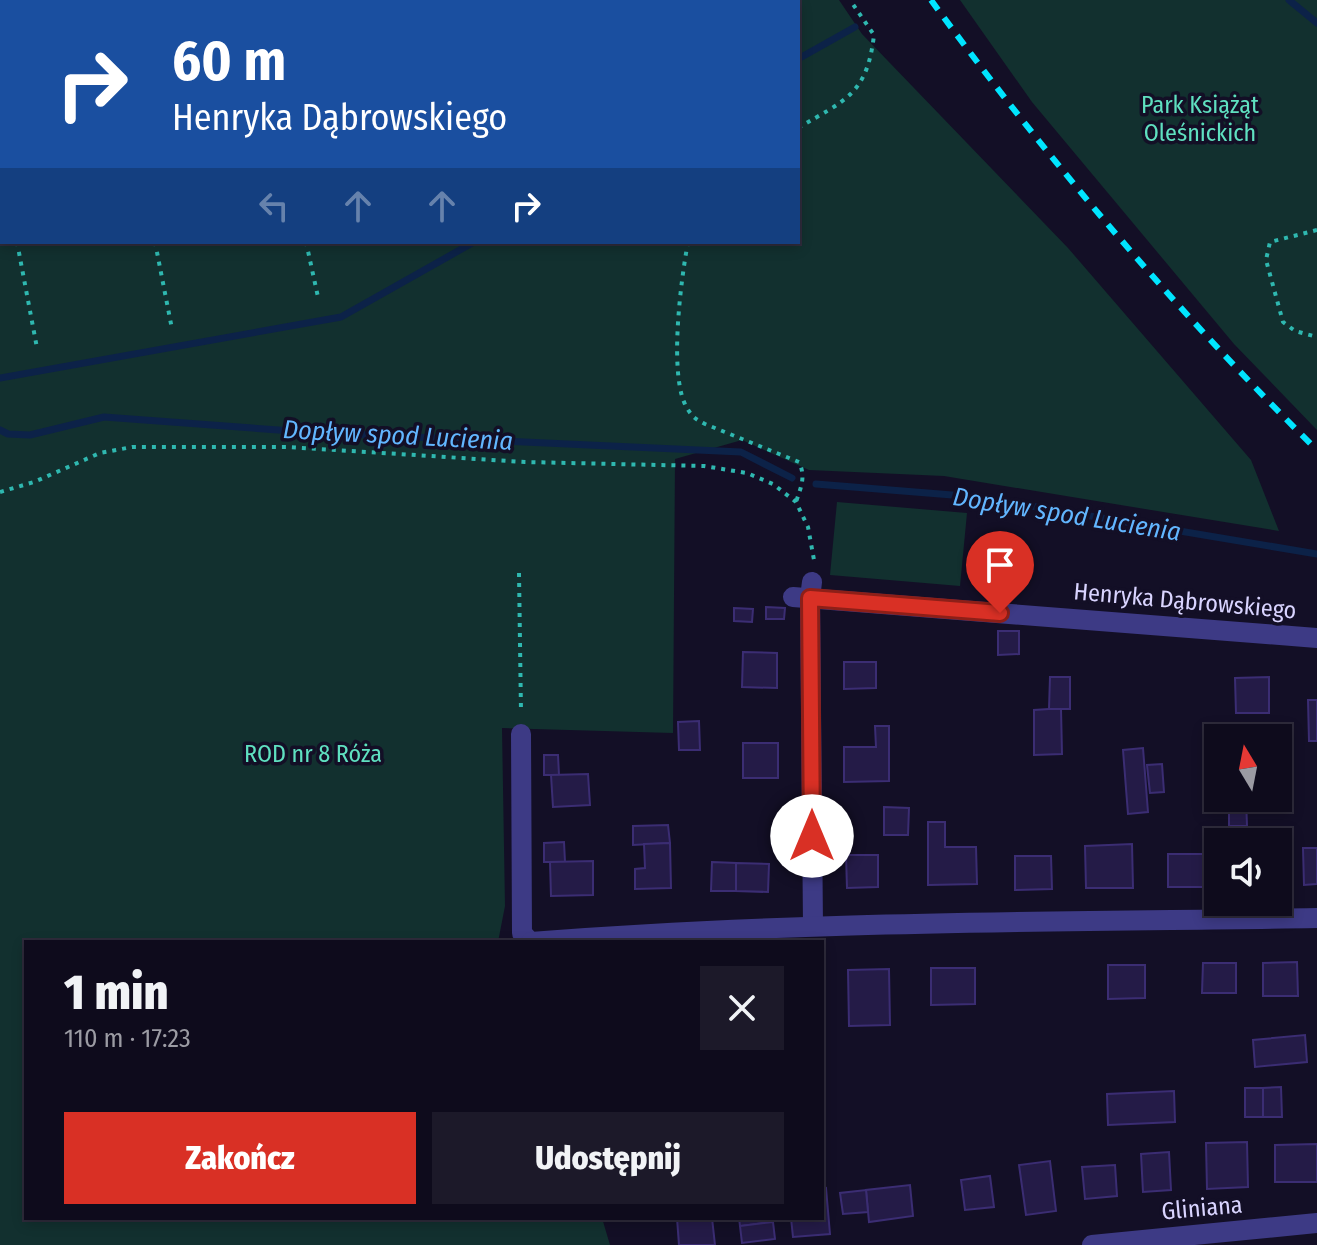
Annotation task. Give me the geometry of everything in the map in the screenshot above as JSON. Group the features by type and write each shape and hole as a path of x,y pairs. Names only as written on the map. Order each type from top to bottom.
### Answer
{"street":[{"name":"Henryka Dąbrowskiego","path":"805,592 1317,638"},
{"path":"805,592 813,926"},
{"path":"521,734 522,933 529,940"},
{"path":"556,940 670,931 813,926 1317,918"},
{"name":"Gliniana","path":"1092,1245 1234,1238 1317,1223"}],"path":[{"path":"800,127 848,98 863,81 871,60 874,35 850,0"},
{"path":"1317,230 1270,242 1266,260 1283,322 1295,331 1317,337"},
{"path":"17,244 37,348"},
{"path":"155,244 172,329"},
{"path":"306,244 318,297"},
{"path":"688,244 680,296 678,364 686,407 694,418 799,462 803,484 796,502"},
{"path":"0,492 34,482 100,453 132,447 287,447 525,462 704,466 747,473 773,484 796,502 808,527 814,556 805,592"},
{"path":"519,573 521,734"}],"green space":[{"name":"ROD nr 8 Róża","path":"800,0 839,0 862,34 1068,248 1251,460 1279,531 944,476 809,470 742,440 675,459 673,733 502,728 505,906 498,940 24,940 24,1220 603,1220 610,1245 0,1245 0,244 800,244"},
{"name":"Park Książąt Oleśnickich","path":"960,0 1317,0 1317,430 1234,344 1032,102"},
{"path":"837,502 967,513 960,586 830,575"}],"building":[{"path":"766,607 785,608 784,619 766,619"},
{"path":"734,608 753,609 752,622 734,621"},
{"path":"998,631 1019,631 1019,654 998,655"},
{"path":"743,652 777,653 777,688 742,687"},
{"path":"844,662 876,662 876,688 844,689"},
{"path":"1050,677 1070,677 1070,709 1049,709"},
{"path":"1269,677 1269,713 1236,713 1235,678"},
{"path":"1308,700 1317,700 1317,741 1309,741"},
{"path":"1061,709 1062,754 1034,755 1034,710"},
{"path":"699,721 700,750 679,750 678,722"},
{"path":"875,726 889,726 889,781 844,782 844,747 876,747"},
{"path":"743,743 778,743 778,778 743,778"},
{"path":"1143,748 1148,812 1128,814 1123,750"},
{"path":"544,755 558,755 559,775 544,775"},
{"path":"1162,764 1164,792 1150,793 1147,765"},
{"path":"588,774 590,805 553,807 551,775"},
{"path":"884,807 909,808 908,835 884,835"},
{"path":"1229,812 1246,812 1247,826 1229,826"},
{"path":"928,822 945,822 945,847 976,847 977,884 928,885"},
{"path":"668,825 670,843 633,845 633,826"},
{"path":"564,842 565,862 544,862 544,843"},
{"path":"670,843 671,888 635,889 635,869 645,868 644,844"},
{"path":"1132,844 1133,888 1086,888 1085,846"},
{"path":"1303,848 1317,848 1317,884 1304,885"},
{"path":"1168,854 1204,854 1204,887 1168,887"},
{"path":"846,855 878,855 878,887 847,888"},
{"path":"1015,856 1051,856 1052,889 1015,890"},
{"path":"593,861 593,895 551,896 550,862"},
{"path":"712,862 736,863 736,891 711,891"},
{"path":"736,863 769,864 768,892 736,891"},
{"path":"1297,962 1298,996 1263,996 1263,963"},
{"path":"1203,963 1236,963 1236,993 1202,993"},
{"path":"1108,965 1145,965 1145,998 1108,999"},
{"path":"931,968 975,968 975,1004 931,1005"},
{"path":"889,969 890,1025 849,1026 848,970"},
{"path":"1305,1035 1307,1062 1255,1067 1253,1040"},
{"path":"1281,1087 1282,1117 1263,1117 1263,1088"},
{"path":"1245,1088 1263,1088 1263,1117 1245,1117"},
{"path":"1174,1091 1175,1122 1108,1125 1107,1094"},
{"path":"1247,1142 1248,1187 1207,1189 1206,1143"},
{"path":"1317,1144 1317,1182 1275,1182 1275,1145"},
{"path":"1169,1152 1171,1190 1143,1192 1141,1154"},
{"path":"1050,1161 1056,1211 1026,1215 1019,1165"},
{"path":"1115,1165 1117,1196 1085,1199 1082,1167"},
{"path":"990,1176 994,1207 965,1210 961,1180"},
{"path":"910,1185 913,1216 869,1222 866,1190"},
{"path":"824,1188 830,1234 793,1237 791,1220 824,1220"},
{"path":"866,1190 868,1212 843,1214 840,1193"},
{"path":"677,1220 712,1220 715,1245 679,1245"},
{"path":"739,1220 773,1220 773,1222 740,1226"},
{"path":"773,1222 775,1239 742,1243 740,1226"}],"waterway":[{"path":"1289,0 1317,23"},
{"path":"800,58 855,27"},
{"path":"0,378 341,317 470,244"},
{"name":"Dopływ spod Lucienia","path":"0,430 8,434 30,435 104,417 306,432 741,452 792,478"},
{"name":"Dopływ spod Lucienia","path":"816,484 977,497 1317,554"}],"railway":[{"path":"931,0 975,60 1115,233 1214,344 1317,450"}],"route":[{"path":"812,836 810,598 1000,613"}]}
